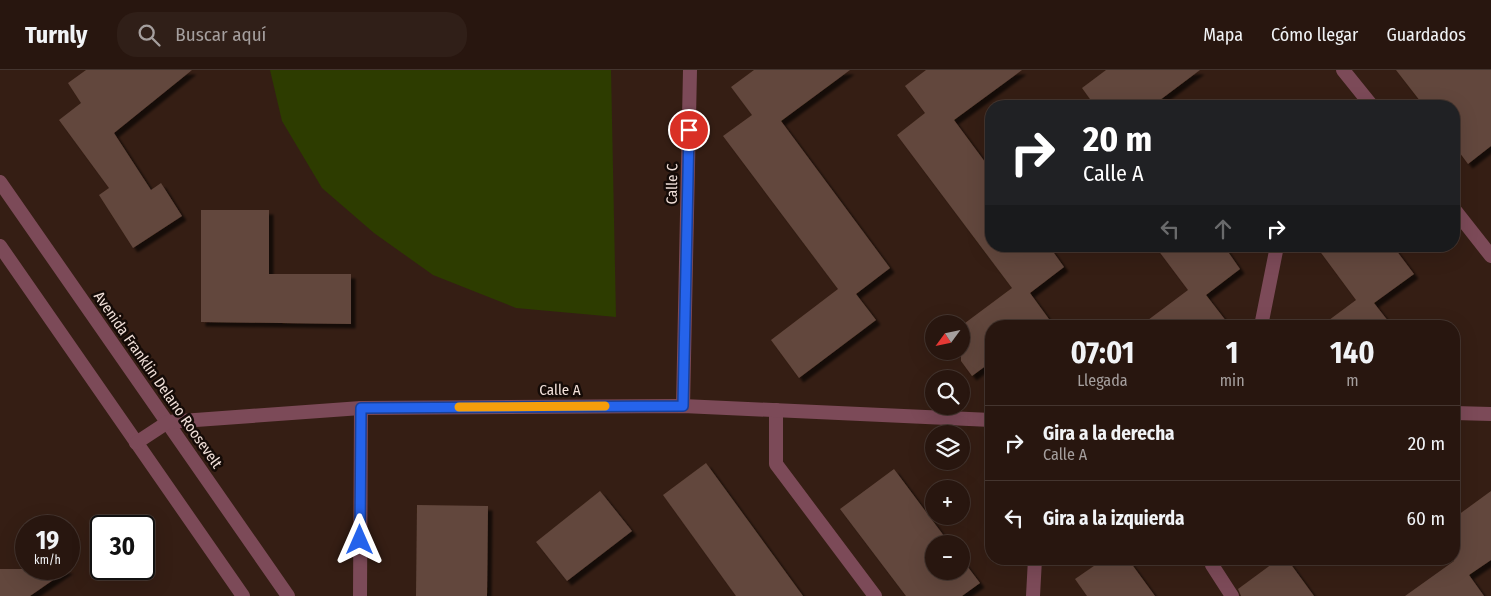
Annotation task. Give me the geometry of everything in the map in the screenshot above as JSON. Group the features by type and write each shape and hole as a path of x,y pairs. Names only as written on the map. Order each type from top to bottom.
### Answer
{"street":[{"name":"Calle C","path":"683,406 690,70"},
{"path":"1343,70 1367,100"},
{"name":"Avenida Franklin Delano Roosevelt","path":"0,182 288,596"},
{"path":"1460,217 1491,256"},
{"path":"0,246 242,596"},
{"path":"1262,320 1276,252"},
{"name":"Calle A","path":"136,443 168,422 361,408 683,406 985,420"},
{"path":"360,596 361,408"},
{"path":"776,410 776,464 875,596"},
{"path":"1460,413 1491,414"},
{"path":"1033,596 1035,565"},
{"path":"1212,565 1232,596"}],"green space":[{"path":"270,70 611,70 616,317 516,308 433,275 374,233 322,188 282,121"}],"building":[{"path":"86,70 192,70 114,133 151,190 161,183 182,216 133,248 99,195 109,188 59,120 81,103 68,83"},
{"path":"754,70 850,70 781,121 890,268 856,294 876,320 799,378 771,340 838,289 723,136 752,115 731,87"},
{"path":"926,70 1022,70 954,120 985,162 985,252 1053,252 1064,267 1030,293 1050,320 985,320 985,366 972,376 970,370 968,370 961,361 970,360 970,319 1012,288 897,135 925,113 905,86"},
{"path":"1106,70 1200,70 1160,100 1091,100 1082,88"},
{"path":"1396,70 1491,70 1491,146 1468,164 1460,153 1460,100 1419,100"},
{"path":"201,210 269,210 269,274 351,274 351,324 201,322"},
{"path":"1160,252 1228,252 1240,269 1206,295 1225,320 1148,320 1188,290"},
{"path":"1320,252 1398,252 1414,274 1374,303 1387,320 1329,320 1356,300"},
{"path":"706,463 803,596 736,596 663,495"},
{"path":"894,469 925,511 925,525 936,525 943,535 925,535 925,580 970,580 970,570 980,583 962,596 906,596 840,509"},
{"path":"600,491 632,531 567,581 536,542"},
{"path":"1491,491 1491,560 1469,575 1484,596 1405,596 1448,565 1460,565 1460,514"},
{"path":"417,505 488,506 487,596 416,596"},
{"path":"1095,565 1132,565 1155,596 1087,596 1075,579"},
{"path":"1271,565 1291,565 1314,596 1241,596 1238,589"},
{"path":"0,569 15,569 15,580 53,580 30,596 0,596"}],"slow traffic":[{"path":"459,407 605,406"}],"route":[{"path":"360,540 361,408 683,406 689,130"}]}
